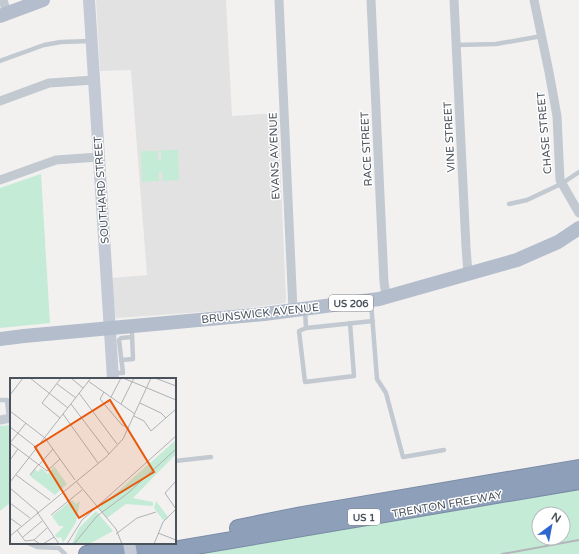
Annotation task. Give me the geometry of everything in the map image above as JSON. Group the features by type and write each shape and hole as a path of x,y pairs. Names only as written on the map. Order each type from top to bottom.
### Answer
{"highway":[{"name":"TRENTON FREEWAY","path":"176,540 302,515 579,468"},
{"name":"TRENTON FREEWAY","path":"149,554 579,481"},
{"path":"87,554 149,544"}],"main road":[{"path":"3,10 43,0"},
{"name":"SOUTHARD STREET","path":"89,0 112,376"},
{"name":"BRUNSWICK AVENUE","path":"0,339 110,328 132,331 371,300 517,260 558,242 579,228"},
{"path":"129,544 131,554"}],"street":[{"name":"EVANS AVENUE","path":"279,0 299,310"},
{"name":"RACE STREET","path":"371,0 386,296"},
{"name":"VINE STREET","path":"454,0 468,274"},
{"name":"CHASE STREET","path":"534,0 557,116 560,178 579,213"},
{"path":"0,101 49,83 94,80"},
{"path":"0,180 56,160 99,157"}],"lane":[{"path":"457,45 496,44 542,36"},
{"path":"0,62 44,45 53,43 92,41"},
{"path":"509,204 527,200 562,184 579,172"},
{"path":"371,300 377,379 386,393 403,457 444,450"},
{"path":"299,310 306,328"},
{"path":"350,323 354,376 305,382 299,331 306,328 350,323 373,321"},
{"path":"121,360 133,359 132,331"},
{"path":"112,376 123,373 119,340 132,331"},
{"path":"0,400 7,400 7,419"},
{"path":"176,461 211,457"},
{"path":"30,544 37,547 59,548 65,554"}],"shaded area":[{"path":"96,0 226,0 232,116 278,113 285,303 231,310 116,318 112,278 147,275 131,70 100,71"}],"green space":[{"path":"161,150 178,150 179,180 163,181 162,172 159,172 159,181 142,182 141,151 158,151 158,160 161,160"},
{"path":"41,174 50,323 0,328 0,188"},
{"path":"10,425 10,503 0,511 0,426"},
{"path":"579,490 579,554 194,554"}],"railway":[{"path":"502,554 579,540"}]}
